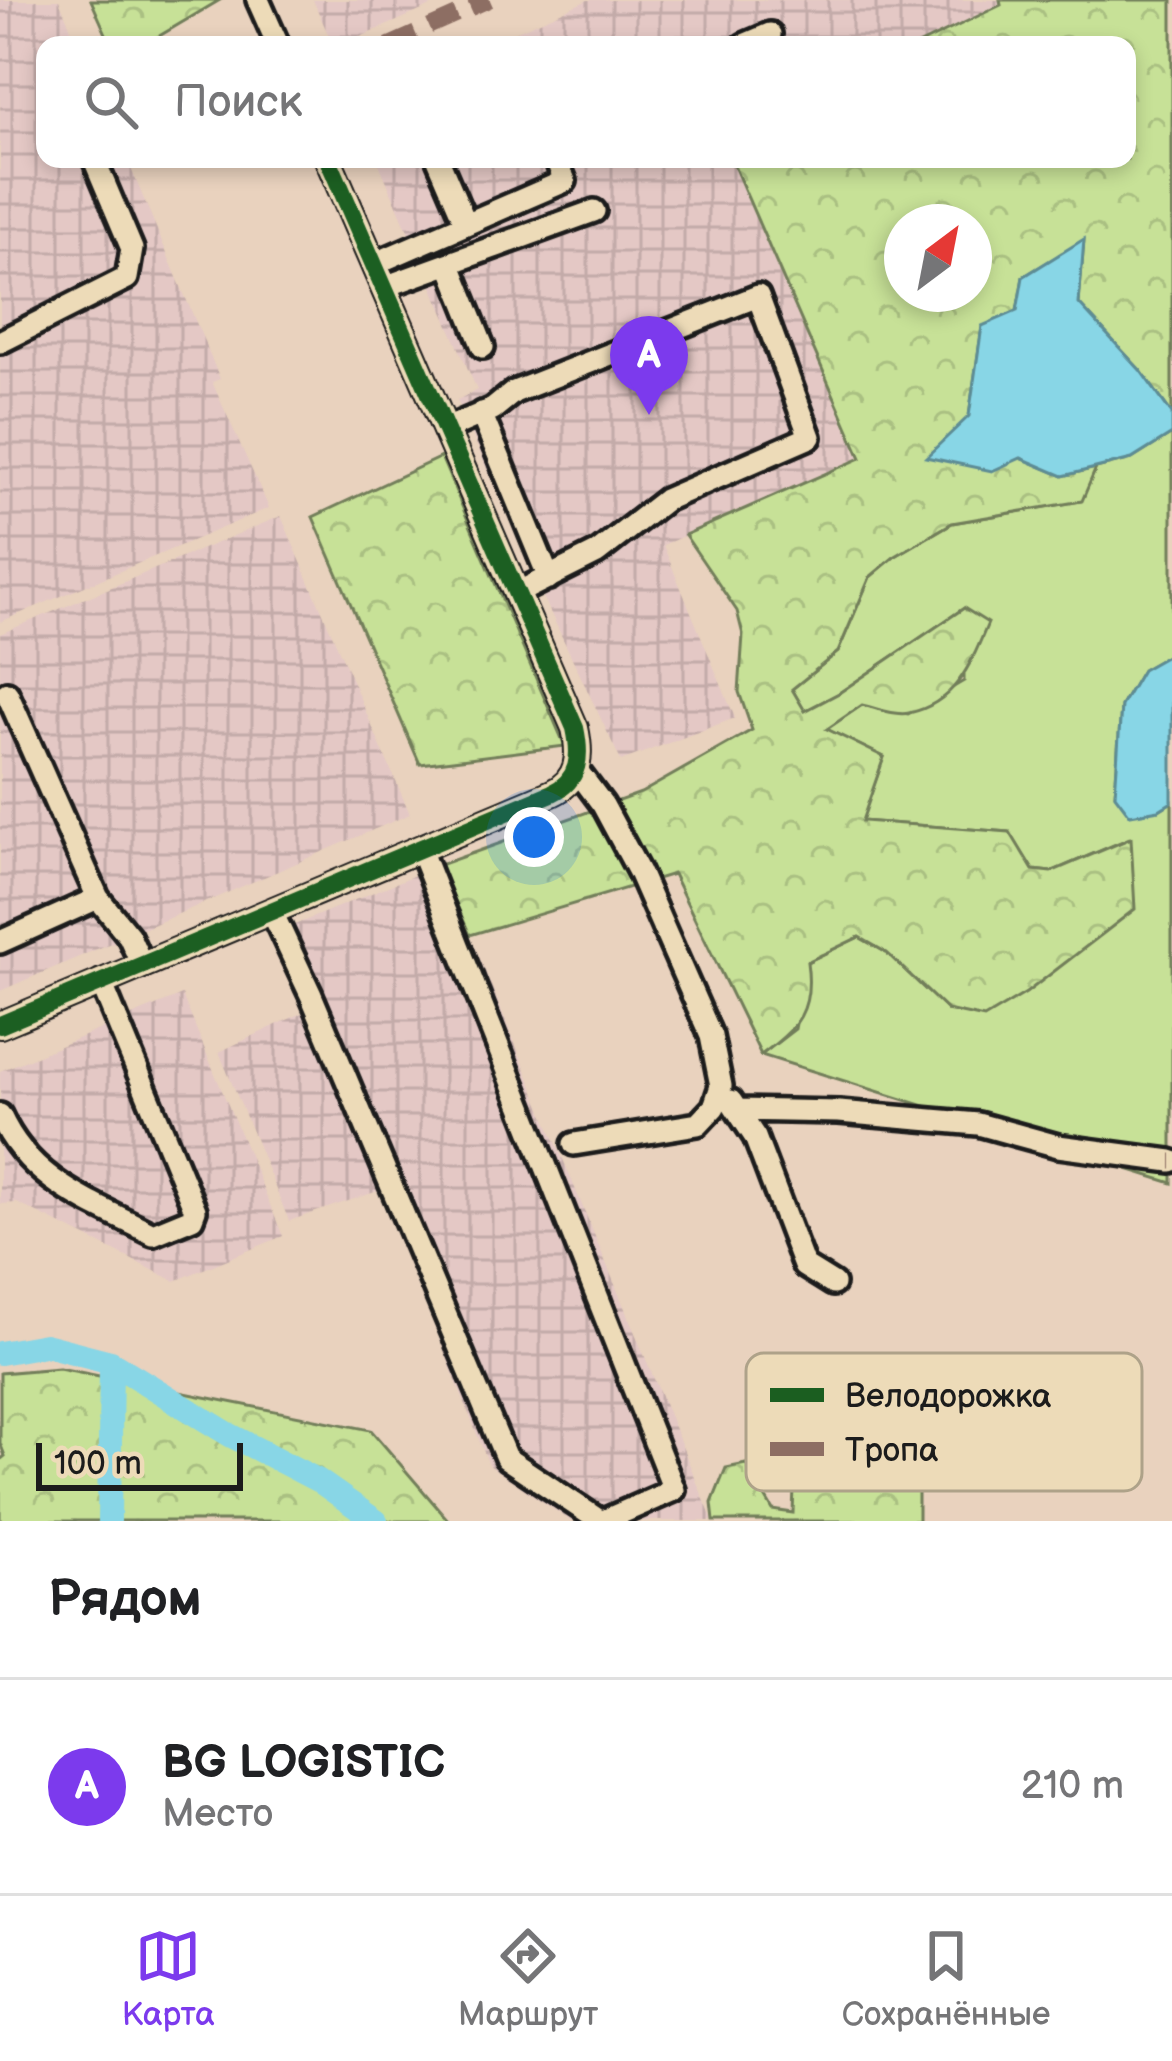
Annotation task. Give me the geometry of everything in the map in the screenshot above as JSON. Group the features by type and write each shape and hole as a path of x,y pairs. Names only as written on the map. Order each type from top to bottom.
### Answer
{"street":[{"path":"259,0 274,36"},
{"path":"765,36 770,34"},
{"path":"0,342 128,278 132,249 98,168"},
{"path":"0,1025 564,788 576,770 575,728 332,168"},
{"path":"442,168 466,224"},
{"path":"374,264 565,181 560,168"},
{"path":"384,287 594,211"},
{"path":"450,265 483,347"},
{"path":"446,429 514,392 758,296 810,437 665,500 597,554 517,593"},
{"path":"481,413 549,578"},
{"path":"7,693 98,898 129,935 142,965"},
{"path":"576,770 603,806 639,872 711,1036 721,1086 755,1137 803,1266 833,1284"},
{"path":"272,911 506,1458 602,1521 674,1490 421,849"},
{"path":"0,942 98,898"},
{"path":"0,1115 13,1144 44,1176 62,1186 153,1234 192,1218 195,1210 101,982"},
{"path":"574,1144 698,1124 713,1107 721,1086"},
{"path":"737,1110 839,1112 978,1124 1058,1146 1171,1161"}],"shaded area":[{"path":"0,0 59,0 74,36 36,36 36,168 131,168 220,379 212,382 269,508 0,622"},
{"path":"313,0 445,0 363,36 329,36"},
{"path":"588,0 1000,0 1002,5 937,36 506,36"},
{"path":"381,168 735,168 861,458 663,545 735,718 621,761 457,400 477,390"},
{"path":"281,516 410,814 0,991 0,634"},
{"path":"439,865 713,1521 571,1521 489,1465 381,1190 289,1221 219,1052 306,1011 268,936"},
{"path":"182,995 283,1236 175,1281 17,1203 0,1204 0,1071"}],"green space":[{"path":"91,0 220,0 159,36 107,36"},
{"path":"1000,0 1172,0 1172,414 1141,371 1079,304 1084,240 1023,277 1017,311 982,327 969,416 1021,458 1063,476 1096,468 1082,501 952,523 894,557 870,577 838,652 792,689 805,711 964,608 988,623 960,678 939,700 904,714 862,705 827,729 884,757 862,821 1010,832 1033,870 1051,872 1131,838 1135,909 1026,993 984,1018 947,1010 887,953 859,937 807,962 805,1006 794,1026 761,1055 673,874 470,935 439,865 641,793 752,730 739,692 743,635 737,611 685,535 861,458 735,168 1136,168 1136,36 937,36 1001,5"},
{"path":"1172,434 1172,653 1142,670 1121,706 1115,794 1159,810 1172,802 1172,1183 761,1055 795,1029 807,962 859,937 887,953 947,1010 1130,838 1051,872 1033,870 1009,832 861,821 884,757 826,729 862,705 908,714 964,681 964,608 839,693 804,711 792,689 838,652 870,577 894,557 952,523 1081,501 1096,468 1132,459"},
{"path":"441,457 565,746 420,764 313,517"},
{"path":"59,1368 371,1430 449,1521 0,1521 0,1460 5,1456 0,1443 0,1373"},
{"path":"746,1464 746,1491 762,1491 773,1510 793,1513 794,1491 918,1491 918,1521 714,1521 712,1503 726,1468"}],"water":[{"path":"1084,239 1079,304 1141,371 1172,414 1172,434 1132,459 1063,476 1021,458 992,471 926,457 969,416 982,326 1017,311 1023,277"},
{"path":"1172,653 1172,802 1159,810 1130,815 1115,795 1121,706 1142,670"}],"waterway":[{"path":"0,1353 45,1345 111,1362"},
{"path":"109,1521 111,1362 230,1435 319,1481 376,1521"}],"marked path":[{"path":"408,36 490,0"}],"cycle path":[{"path":"0,1025 552,793 573,774 578,748 575,728 332,168"}],"place":[{"name":"BG LOGISTIC","path":"649,415"}]}
